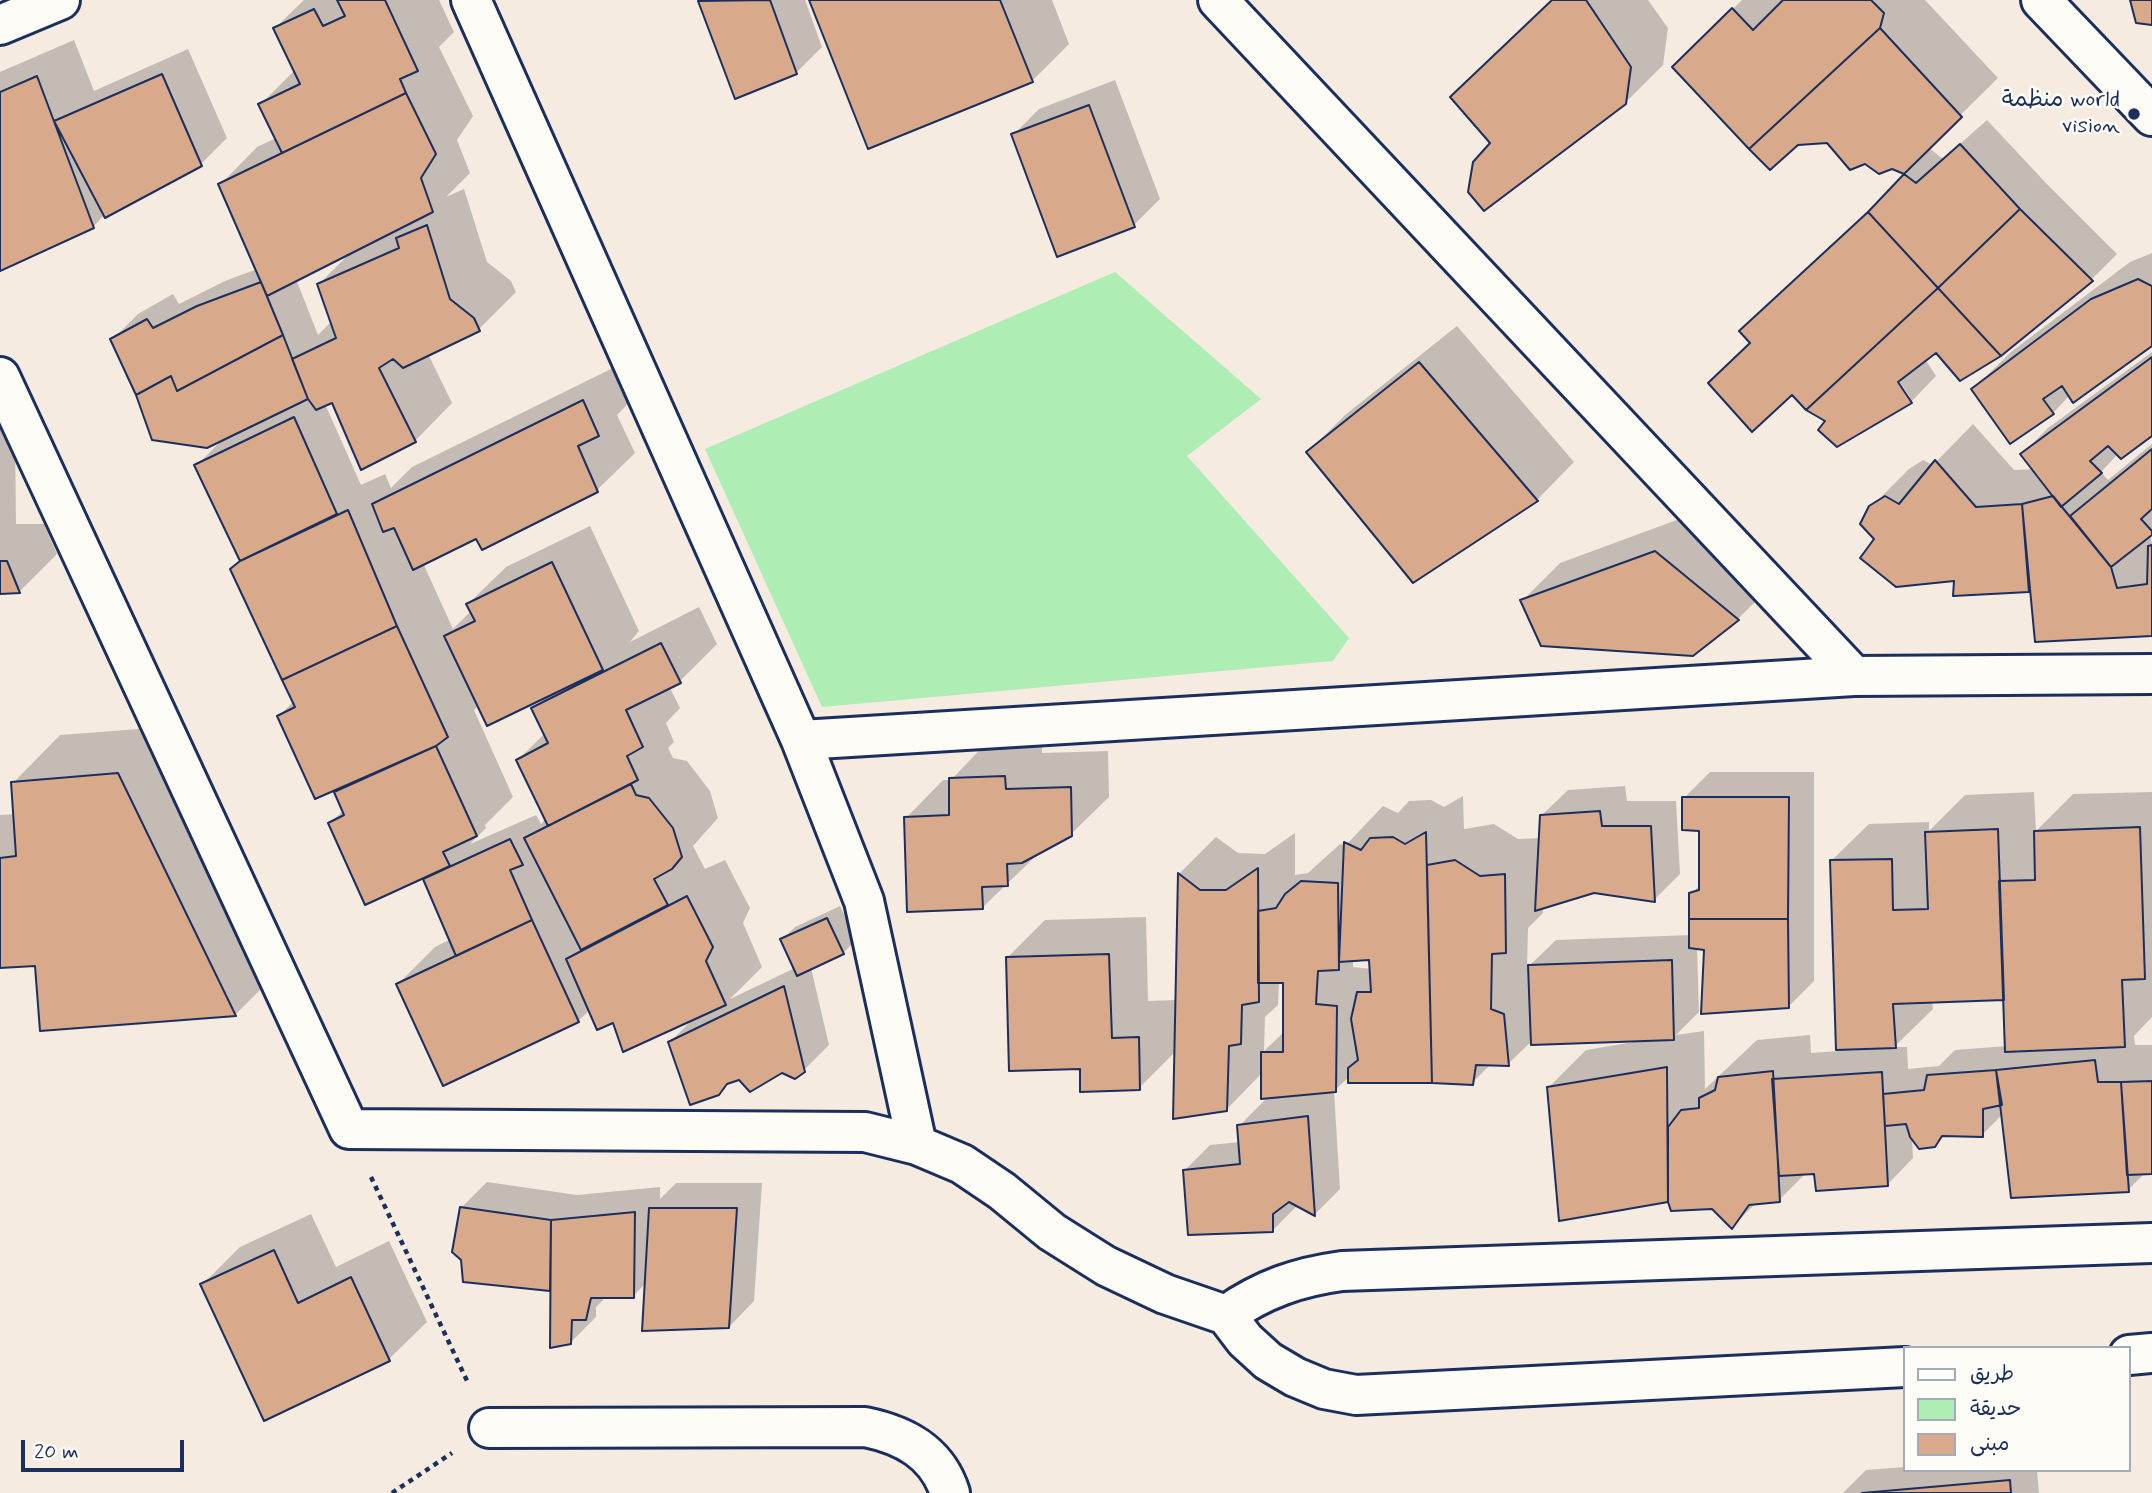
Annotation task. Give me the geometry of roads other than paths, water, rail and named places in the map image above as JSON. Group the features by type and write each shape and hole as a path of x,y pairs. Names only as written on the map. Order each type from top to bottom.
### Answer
{"street":[{"path":"0,24 61,0"},
{"path":"471,0 801,740 864,901 917,1145"},
{"path":"1218,0 1854,676"},
{"path":"2041,0 2152,116"},
{"path":"0,377 349,1129 865,1132 917,1145 962,1164 1052,1232 1106,1266 1165,1294 1226,1315 1245,1340 1268,1361 1295,1377 1324,1389 1356,1395 1904,1367"},
{"path":"801,740 1854,676 2152,674"},
{"path":"1226,1315 1252,1297 1281,1284 1311,1275 1342,1271 2152,1243"},
{"path":"2131,1355 2152,1353"},
{"path":"489,1428 865,1427 891,1432 916,1446 936,1465 950,1493"}],"place":[{"name":"منظمة world vision","path":"2134,114"}]}
